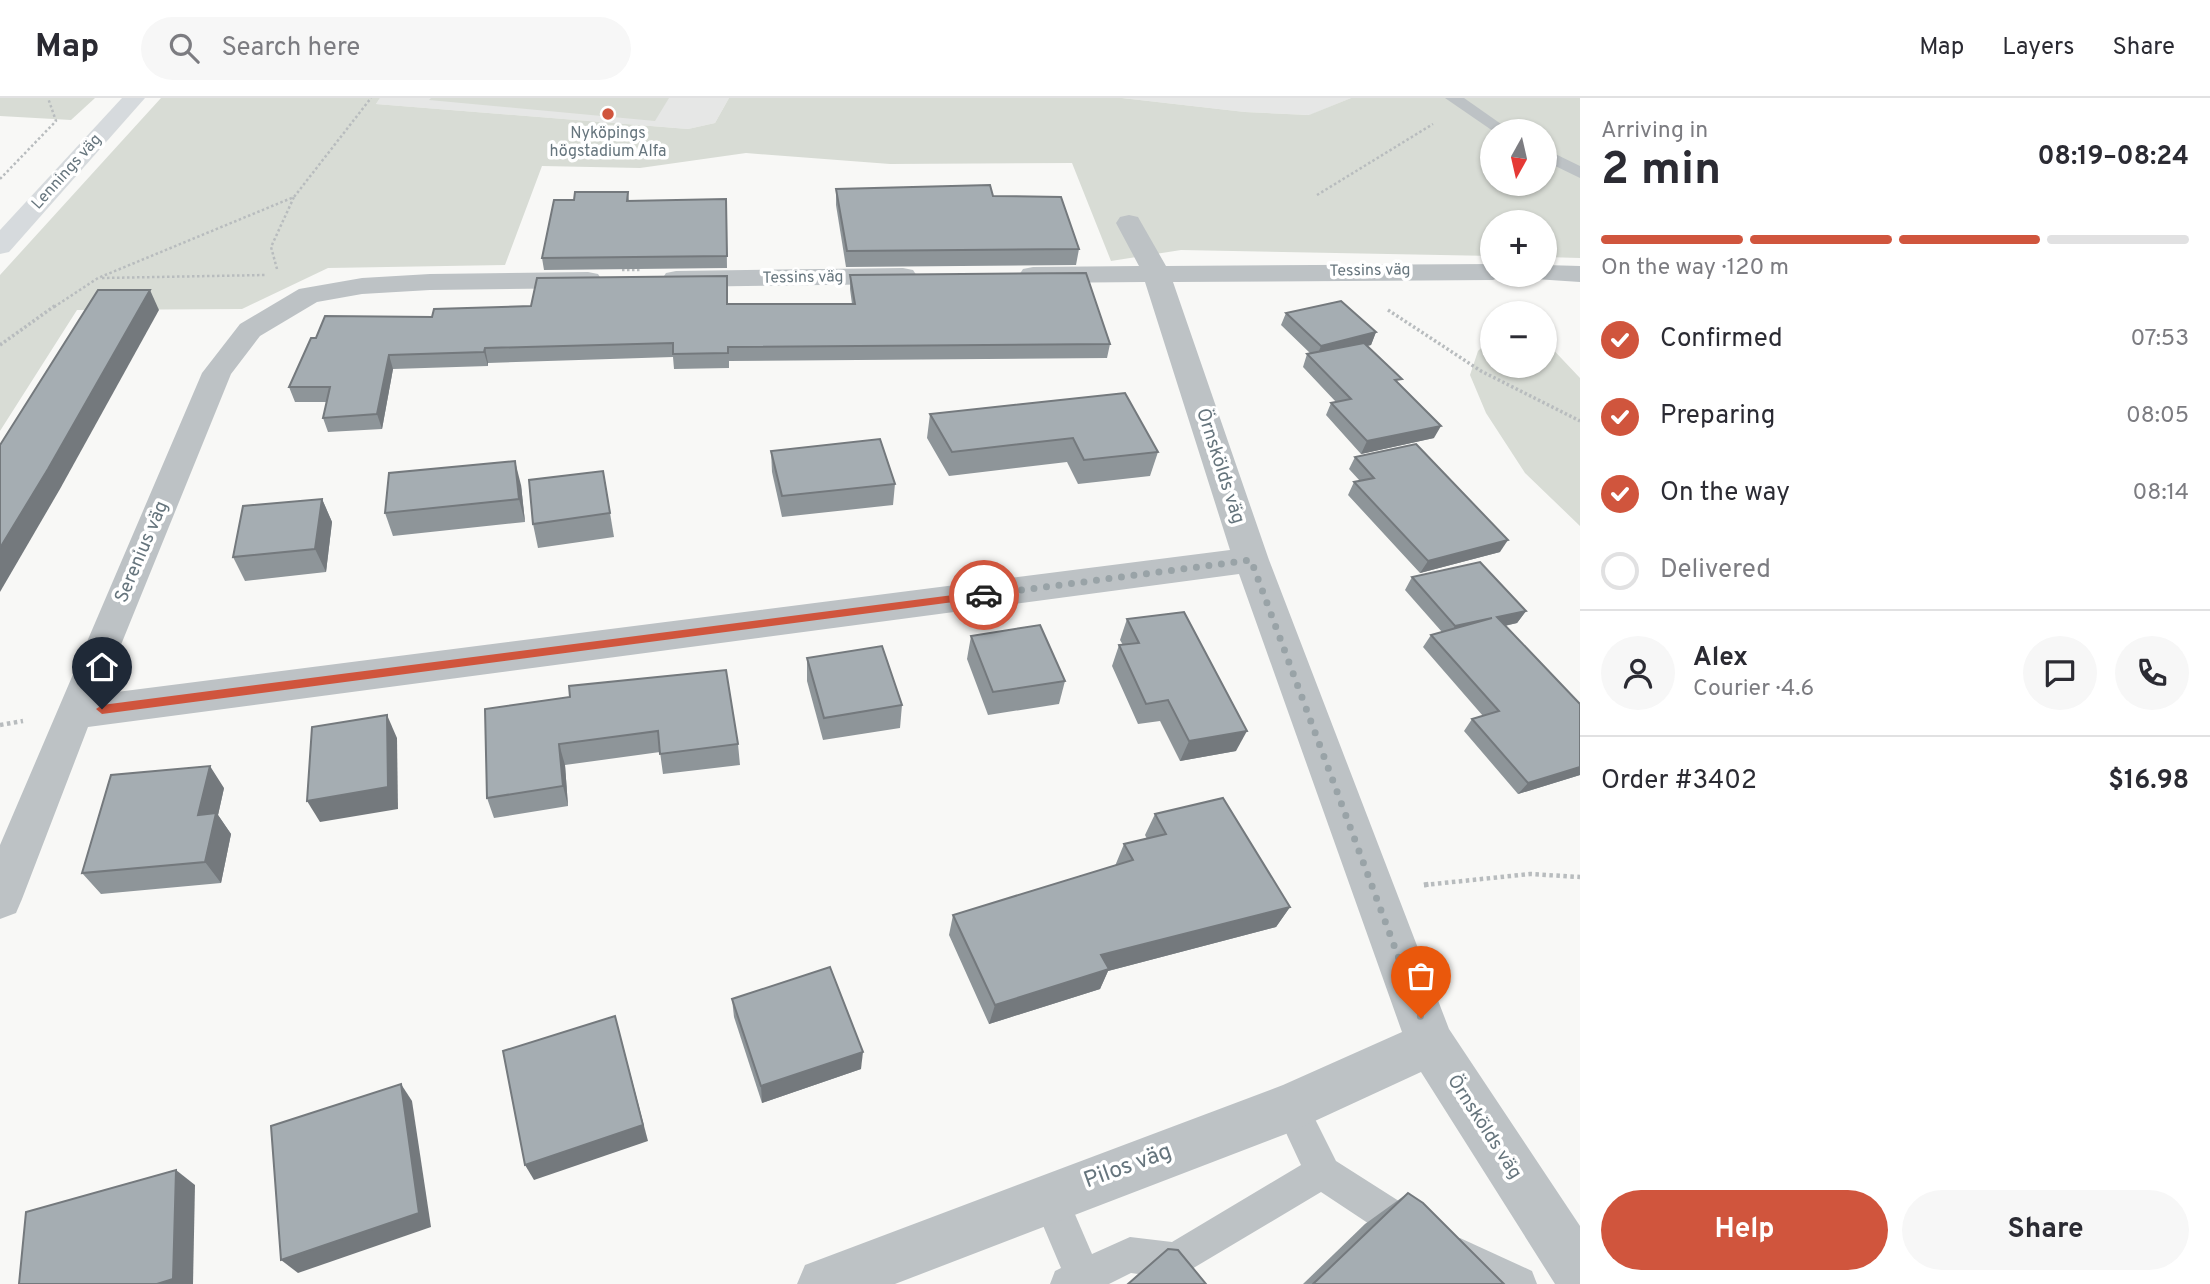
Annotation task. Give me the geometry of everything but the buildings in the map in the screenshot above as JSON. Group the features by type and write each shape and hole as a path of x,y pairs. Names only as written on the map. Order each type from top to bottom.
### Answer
{"main road":[{"name":"Lennings väg","path":"0,246 134,98"}],"street":[{"name":"Örnskölds väg","path":"1129,223 1156,273 1251,560 1430,1043 1580,1274"},
{"name":"Tessins väg","path":"1002,275 1480,272"},
{"path":"1557,273 1580,274"},
{"name":"Tessins väg","path":"653,279 933,276"},
{"name":"Serenius väg","path":"0,898 74,713 217,373 250,330 309,295 362,286 430,282 611,280"},
{"path":"74,713 1251,560"},
{"name":"Pilos väg","path":"824,1284 1291,1107 1430,1043"}],"lane":[{"path":"1458,102 1484,119"},
{"path":"1558,161 1580,173"},
{"path":"1291,1107 1324,1173 1423,1238 1519,1284"},
{"path":"1049,1197 1075,1280 1130,1255 1175,1261 1302,1182 1324,1173"}],"path":[{"path":"0,178 56,121 48,98"},
{"path":"279,275 271,247 294,197 371,98"},
{"path":"1317,195 1458,102"},
{"path":"0,345 15,331 98,278 294,197"},
{"path":"1337,272 1410,327 1521,393 1580,421"},
{"path":"98,278 265,275"},
{"path":"1374,890 1530,874 1580,877"}],"shaded area":[{"path":"0,98 95,98 71,120 0,116"},
{"path":"161,98 380,98 376,104 688,129 715,123 729,98 1122,98 1245,112 1309,115 1351,98 1580,98 1580,258 1557,257 1557,210 1480,210 1480,256 1181,250 1111,261 1072,163 890,164 746,153 640,168 542,166 505,265 328,268 242,309 77,310 0,431 0,275"},
{"name":"Nyköpings högstadium Alfa","path":"380,98 729,98 715,123 688,129 376,104"},
{"path":"669,98 655,121 429,100"},
{"path":"1122,98 1351,98 1310,115 1245,112"},
{"path":"1480,349 1480,378 1557,378 1557,354 1580,378 1580,526 1525,473 1486,413 1470,375"}],"way so far":[{"path":"984,595 1251,560 1421,1018"}],"place":[{"name":"Nyköpings högstadium Alfa","path":"608,114"}],"route":[{"path":"102,709 984,595"}]}
